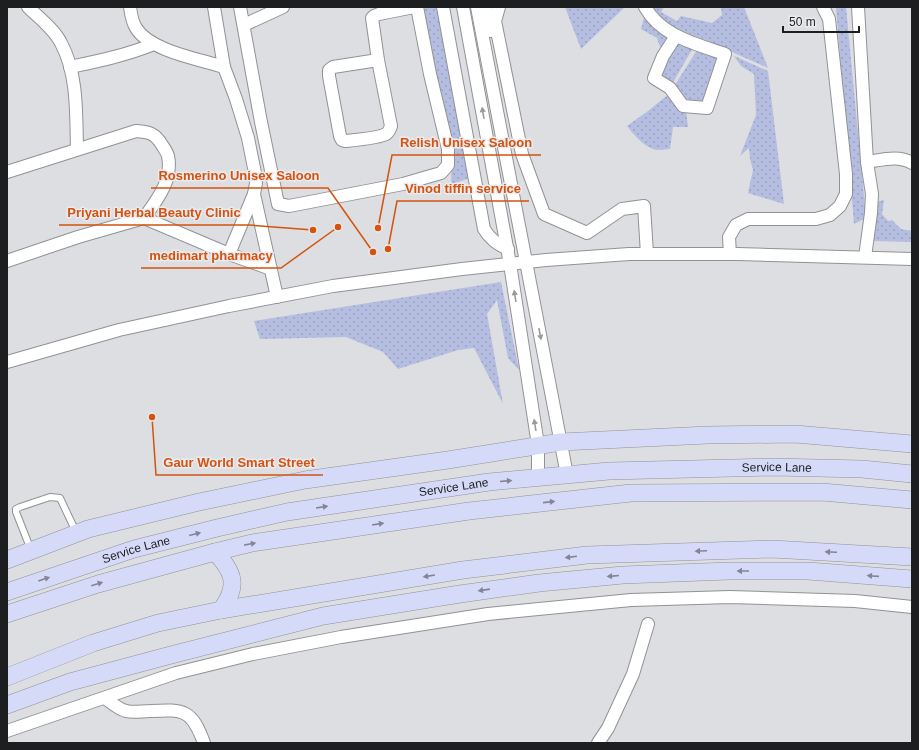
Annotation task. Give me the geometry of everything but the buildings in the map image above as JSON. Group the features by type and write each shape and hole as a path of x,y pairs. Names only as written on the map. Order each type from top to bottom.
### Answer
{"street":[{"path":"28,7 45,22 61,42 70,67 75,97 77,149"},
{"path":"130,7 136,27 144,37 154,44 166,50 224,67"},
{"path":"214,7 224,67 248,138 256,183 254,194 229,254"},
{"path":"240,7 278,204 289,206 418,180 441,172 448,165 448,149 416,7 379,14 372,18 378,60 391,126 390,130 385,135 345,141 342,140 340,136 329,70 378,60"},
{"path":"244,25 283,7"},
{"path":"443,7 484,229 492,240 508,249"},
{"path":"463,7 508,249 538,445 538,478"},
{"path":"477,7 530,261"},
{"path":"486,7 567,475"},
{"path":"499,7 495,21 522,154 544,214 587,233 622,209 644,206 647,254"},
{"path":"730,254 729,237 736,225 748,219 816,219 830,215 840,206 846,194 846,174 829,13 823,7"},
{"path":"858,7 867,162 872,194 865,257"},
{"path":"646,10 676,36 725,54 707,108 683,106 670,88 654,78 663,56 676,36"},
{"path":"70,67 107,60 154,44"},
{"path":"7,172 136,131 149,132 159,140 168,155 169,171 164,189 144,218 7,261"},
{"path":"867,162 897,158 907,160 912,163"},
{"path":"254,194 277,297"},
{"path":"144,218 229,254 271,269"},
{"path":"7,362 119,330 333,286 530,261 628,254 730,254 912,259"},
{"path":"7,560 77,533 199,502 305,480 448,460 561,442 708,435 794,434 912,444"},
{"name":"Service Lane","path":"7,592 134,549 287,512 490,482 609,471 774,467 862,469 912,474"},
{"path":"7,614 98,584 252,543 468,511 631,493 822,492 912,500"},
{"path":"7,677 93,643 158,623 221,610 463,570 587,555 772,549 912,557"},
{"path":"215,552 224,561 231,577 229,600 221,610"},
{"path":"7,705 70,682 323,616 510,587 623,575 729,571 808,571 912,579"},
{"path":"7,731 176,673 253,654 341,637 488,614 631,600 730,597 855,601 912,607"},
{"path":"598,743 608,728 633,674 648,624"},
{"path":"105,698 118,708 126,711 177,711 185,713 191,717 197,726 204,743"}],"lane":[{"path":"31,551 16,512 16,509 20,507 50,497 60,498 77,533"}],"shaded area":[{"path":"422,7 436,7 469,178 451,185 452,154"},
{"path":"565,7 625,7 581,49"},
{"path":"648,7 664,7 661,12 677,21 681,16 712,23 722,15 721,7 744,7 768,68 703,39 662,24"},
{"path":"836,7 846,7 866,218 854,224"},
{"path":"645,14 673,38 662,53 657,38 641,29"},
{"path":"680,40 694,46 671,86 656,78"},
{"path":"699,47 723,54 705,107 683,102 673,88"},
{"path":"734,56 768,71 784,204 748,193 753,170 749,148 740,156 756,115 754,74 741,66"},
{"path":"670,93 686,111 688,127 673,127 670,149 653,149 648,147 636,137 627,126"},
{"path":"884,200 882,214 888,221 892,220 901,229 912,231 912,242 874,241 875,202"},
{"path":"501,282 519,370 508,358 497,300 487,314 503,404 474,348 458,350 398,369 383,352 346,337 260,339 254,321"}],"place":[{"name":"medimart pharmacy","path":"338,227"},
{"name":"Relish Unisex Saloon","path":"378,228"},
{"name":"Priyani Herbal Beauty Clinic","path":"313,230"},
{"name":"Vinod tiffin service","path":"388,249"},
{"name":"Rosmerino Unisex Saloon","path":"373,252"},
{"name":"Gaur World Smart Street","path":"152,417"}]}
